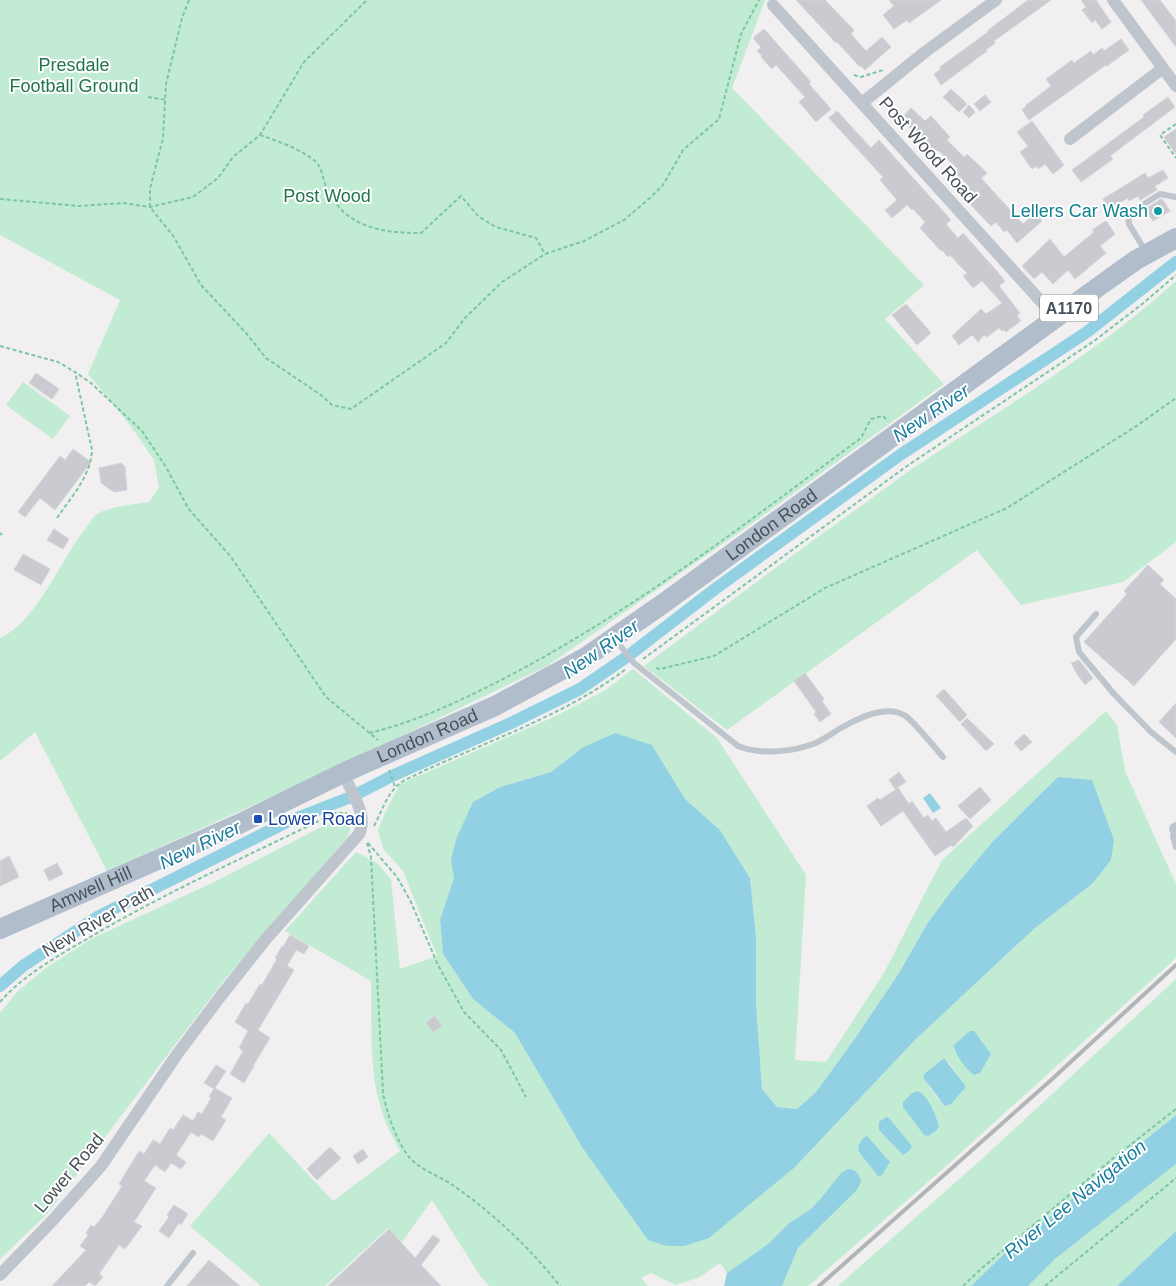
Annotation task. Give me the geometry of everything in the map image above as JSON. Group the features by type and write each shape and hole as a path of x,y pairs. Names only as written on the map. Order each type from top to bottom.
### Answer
{"main road":[{"name":"London Road","path":"347,781 386,763 553,676 619,645 897,433 1147,254 1176,238"},
{"name":"Amwell Hill","path":"0,928 239,824 347,781"}],"street":[{"path":"862,103 904,68 996,0"},
{"path":"1113,0 1176,86"},
{"name":"Post Wood Road","path":"773,5 1056,318"},
{"path":"1070,139 1163,68"},
{"name":"Lower Road","path":"0,1275 101,1166 178,1054 220,997 266,939 359,834 362,821 355,808 347,781"}],"lane":[{"path":"1147,254 1129,224 1129,215 1160,194 1176,197"},
{"path":"1096,614 1076,637 1079,652 1120,700 1151,732 1176,752"},
{"path":"619,645 738,746 750,751 782,751 814,744 841,728 868,716 892,710 905,715 943,757"},
{"path":"1176,829 1173,836 1176,847"},
{"path":"167,1286 193,1253"}],"path":[{"path":"189,0 182,18 169,75 163,138 150,189 150,207 174,237 201,285 246,333 266,358 322,396 332,405 350,409 446,343 465,318 502,282 545,254 584,241 624,220 650,198 663,185 683,150 719,119 740,34 759,0"},
{"path":"0,199 80,206 123,203 150,207 193,197 218,178 233,157 260,135 304,62 367,0"},
{"path":"832,70 861,76 885,69 904,68"},
{"path":"148,97 166,100"},
{"path":"1176,124 1160,135 1176,158"},
{"path":"260,135 284,144 317,162 328,190 343,211 360,224 381,231 421,233 461,196 479,218 496,227 536,238 545,254"},
{"path":"377,820 386,799 394,787 584,697 610,681 636,661 648,657 733,592 907,466 1094,342 1142,305 1176,275"},
{"path":"0,346 58,362 75,372 91,383 142,431 166,467 188,508 230,557 326,697 380,742 394,787"},
{"path":"58,518 85,477 91,460 92,450 75,372"},
{"path":"652,668 660,669 714,656 824,588 1007,508 1138,425 1176,398"},
{"path":"370,733 393,728 476,693 533,664 587,632 706,552 861,438 871,419 883,416 897,433"},
{"path":"636,661 648,665"},
{"name":"New River Path","path":"0,1002 8,993 45,965 129,915 335,813 355,808"},
{"path":"526,1097 501,1050 464,1012 438,965 410,900 396,876 366,840 371,857 383,1093 386,1108 394,1128 404,1149 416,1163 454,1186 516,1237 560,1286"},
{"path":"963,1286 1104,1165 1176,1109"},
{"path":"1045,1286 1176,1178"}],"green space":[{"path":"0,0 765,0 732,88 924,285 885,319 944,384 754,522 547,666 331,770 107,871 35,732 0,761 0,638 12,631 35,607 94,517 101,512 114,508 149,502 159,487 154,460 130,425 88,374 120,300 0,235"},
{"path":"1176,281 1176,542 1123,582 1021,605 977,550 727,730 644,666 912,469 1081,357 1114,333"},
{"path":"23,382 70,416 53,439 6,405"},
{"path":"633,669 717,738 806,875 795,1060 826,1062 884,973 942,860 1106,711 1117,725 1125,771 1176,884 1176,958 935,1176 808,1286 782,1286 798,1248 856,1191 822,1197 811,1209 788,1224 768,1244 727,1273 720,1263 698,1278 675,1285 651,1273 641,1278 648,1286 489,1286 481,1277 432,1200 402,1242 388,1228 325,1286 261,1286 190,1226 269,1133 333,1201 400,1151 384,1117 376,1091 372,1043 371,981 285,931 356,852 377,863 391,879 400,969 437,956 403,871 384,850 378,831 400,784 556,716 604,691","holes":["652,745 685,799 720,830 750,878 756,937 756,1003 762,1089 777,1107 797,1109 816,1092 856,1037 899,973 927,924 952,890 994,840 1058,777 1092,884 1035,928 915,1040 795,1167 582,1147 515,1033 473,999 443,954 440,920 454,878 467,817 473,802 500,787 551,772 582,748","944,1058 957,1074 939,1100 924,1079 924,1074"]},
{"path":"350,817 350,832 346,839 221,984 47,1214 0,1259 0,1013 18,991 46,968 91,939 212,883 337,819"},
{"path":"1176,979 1176,1115 1006,1252 971,1286 838,1286 983,1158"},
{"path":"1176,1164 1176,1231 1117,1286 1028,1286 1055,1259"}],"water":[{"path":"615,733 652,745 685,799 720,830 750,878 756,937 756,1003 762,1089 777,1107 797,1109 816,1092 856,1037 899,973 927,924 952,890 994,840 1058,777 1092,780 1114,840 1111,860 1092,884 1035,928 915,1040 795,1167 709,1238 684,1246 667,1246 648,1240 582,1147 515,1033 473,999 443,954 440,920 454,878 451,859 457,837 473,802 500,787 551,772 582,748"},
{"path":"930,793 941,808 933,813 923,798"},
{"path":"970,1031 974,1031 991,1054 980,1073 974,1075 961,1062 954,1045"},
{"path":"944,1058 965,1085 965,1088 951,1104 945,1106 924,1079 924,1074"},
{"path":"918,1091 929,1102 939,1126 937,1130 928,1136 924,1135 903,1107 903,1102 912,1093"},
{"name":"River Lee Navigation","path":"1176,1115 1176,1164 1055,1259 1028,1286 971,1286 1006,1252"},
{"path":"886,1117 889,1118 912,1146 903,1155 879,1130 879,1122"},
{"path":"867,1136 890,1162 882,1175 878,1176 859,1152 858,1146 863,1138"},
{"path":"848,1169 856,1171 861,1182 856,1191 798,1248 782,1286 724,1286 727,1273 768,1244 788,1224 811,1209 841,1173"},
{"path":"1176,1231 1176,1286 1117,1286"}],"building":[{"path":"796,0 825,0 854,30 851,34 866,51 882,37 891,47 865,70 836,43"},
{"path":"889,0 941,0 909,23 907,20 894,29 883,15 894,6"},
{"path":"1028,0 1051,0 994,41 995,43 987,51 941,85 934,74 941,69 940,67"},
{"path":"1081,0 1096,0 1111,22 1102,29 1095,20 1092,23 1082,10 1086,7"},
{"path":"1141,0 1160,0 1176,21 1176,47"},
{"path":"764,29 811,82 809,84 831,109 816,122 799,102 805,97 776,65 772,69 757,51 761,47 753,38"},
{"path":"1121,39 1129,50 1029,120 1022,110 1051,86 1046,79 1072,60 1074,63 1091,51 1093,55 1102,48 1104,51"},
{"path":"951,89 967,104 959,112 943,97"},
{"path":"985,95 991,102 980,111 974,104"},
{"path":"1168,97 1175,107 1110,156 1113,159 1081,182 1072,170"},
{"path":"969,105 975,112 969,118 963,112"},
{"path":"911,108 925,121 931,116 950,137 947,140 964,157 967,154 987,173 981,178 1023,224 1035,213 1042,221 1017,243 1007,230 1004,232 996,222 991,226 970,204 974,201 965,191 970,187 954,172 958,169 938,150 935,152 901,119"},
{"path":"837,111 871,148 879,140 951,220 946,224 958,238 963,233 995,269 1005,281 999,286 1020,313 1017,316 1021,321 1006,332 999,328 987,337 984,335 978,342 972,335 959,345 952,336 981,309 986,314 1002,303 982,281 973,288 963,276 967,273 950,255 948,257 941,251 920,228 925,222 913,209 907,205 892,218 885,210 897,200 880,180 883,177 829,118"},
{"path":"1032,121 1064,165 1053,174 1045,164 1038,169 1036,166 1032,169 1020,152 1028,146 1017,132"},
{"path":"1176,129 1176,154 1164,137"},
{"path":"1163,170 1168,178 1155,186 1157,190 1140,200 1138,196 1129,201 1128,198 1108,209 1103,199 1145,173 1148,178"},
{"name":"Lellers Car Wash","path":"1161,199 1170,211 1153,221 1145,209"},
{"path":"1106,221 1115,234 1100,246 1106,253 1075,279 1068,270 1053,284 1042,272 1034,279 1022,266 1050,239 1064,257 1094,232 1092,230"},
{"path":"906,304 931,333 917,345 892,315"},
{"path":"36,373 59,389 52,399 29,383"},
{"path":"73,449 91,462 55,510 40,498 25,517 18,512 60,456 65,460"},
{"path":"121,463 125,467 127,490 114,492 101,483 99,468"},
{"path":"54,529 69,539 63,549 47,540"},
{"path":"23,554 50,569 41,585 14,570"},
{"path":"1148,565 1164,580 1160,584 1176,599 1176,639 1134,686 1084,642 1127,594 1124,591"},
{"path":"1079,660 1093,678 1085,685 1071,663"},
{"path":"805,673 824,699 822,701 831,714 820,722 814,714 816,712 794,681"},
{"path":"944,689 967,715 960,722 936,696"},
{"path":"1176,703 1176,738 1159,722"},
{"path":"967,718 994,744 986,751 961,724"},
{"path":"1024,734 1032,742 1021,751 1014,743"},
{"path":"899,772 906,782 895,789 889,780"},
{"path":"980,787 991,800 970,819 958,806"},
{"path":"898,788 909,804 912,801 924,818 928,815 932,821 936,818 946,832 966,818 973,826 953,847 951,845 935,856 903,811 881,826 867,806"},
{"path":"9,856 19,877 0,886 0,861"},
{"path":"57,863 63,874 49,881 44,870"},
{"path":"290,935 309,946 304,954 296,950 287,966 294,970 258,1030 270,1038 244,1083 230,1074 243,1051 239,1048 248,1031 235,1022 246,1003 248,1004 260,984 262,985 277,959 275,958"},
{"path":"435,1016 442,1026 433,1032 426,1022"},
{"path":"216,1065 226,1071 215,1088 232,1098 221,1117 226,1120 213,1141 201,1134 199,1137 191,1132 176,1155 186,1162 181,1169 171,1163 165,1172 155,1165 144,1181 156,1188 134,1222 142,1226 125,1249 119,1245 99,1274 103,1277 95,1286 89,1282 85,1286 52,1286 86,1250 80,1246 88,1235 86,1233 91,1225 94,1227 103,1216 122,1186 119,1184 139,1151 144,1154 153,1140 160,1144 170,1128 173,1130 183,1115 193,1121 198,1112 202,1114 214,1089 204,1083"},
{"path":"330,1147 341,1158 317,1180 307,1169"},
{"path":"363,1149 368,1157 358,1164 353,1156"},
{"path":"174,1205 188,1214 169,1238 159,1231 169,1217 167,1215"},
{"path":"389,1229 415,1258 433,1235 440,1240 421,1265 441,1286 328,1286"},
{"path":"209,1260 240,1286 187,1286"}],"waterway":[{"name":"New River","path":"0,986 23,966 99,916 289,821 351,797 392,776 511,723 580,689 628,656 715,589 900,455 1087,332 1176,262"}],"railway":[{"path":"819,1286 1050,1081 1176,965"}],"place":[{"name":"Lellers Car Wash","path":"1158,211"},
{"name":"Lower Road","path":"258,819"}],"park label":[{"name":"Presdale Football Ground","path":"74,75"},
{"name":"Post Wood","path":"327,196"}]}
